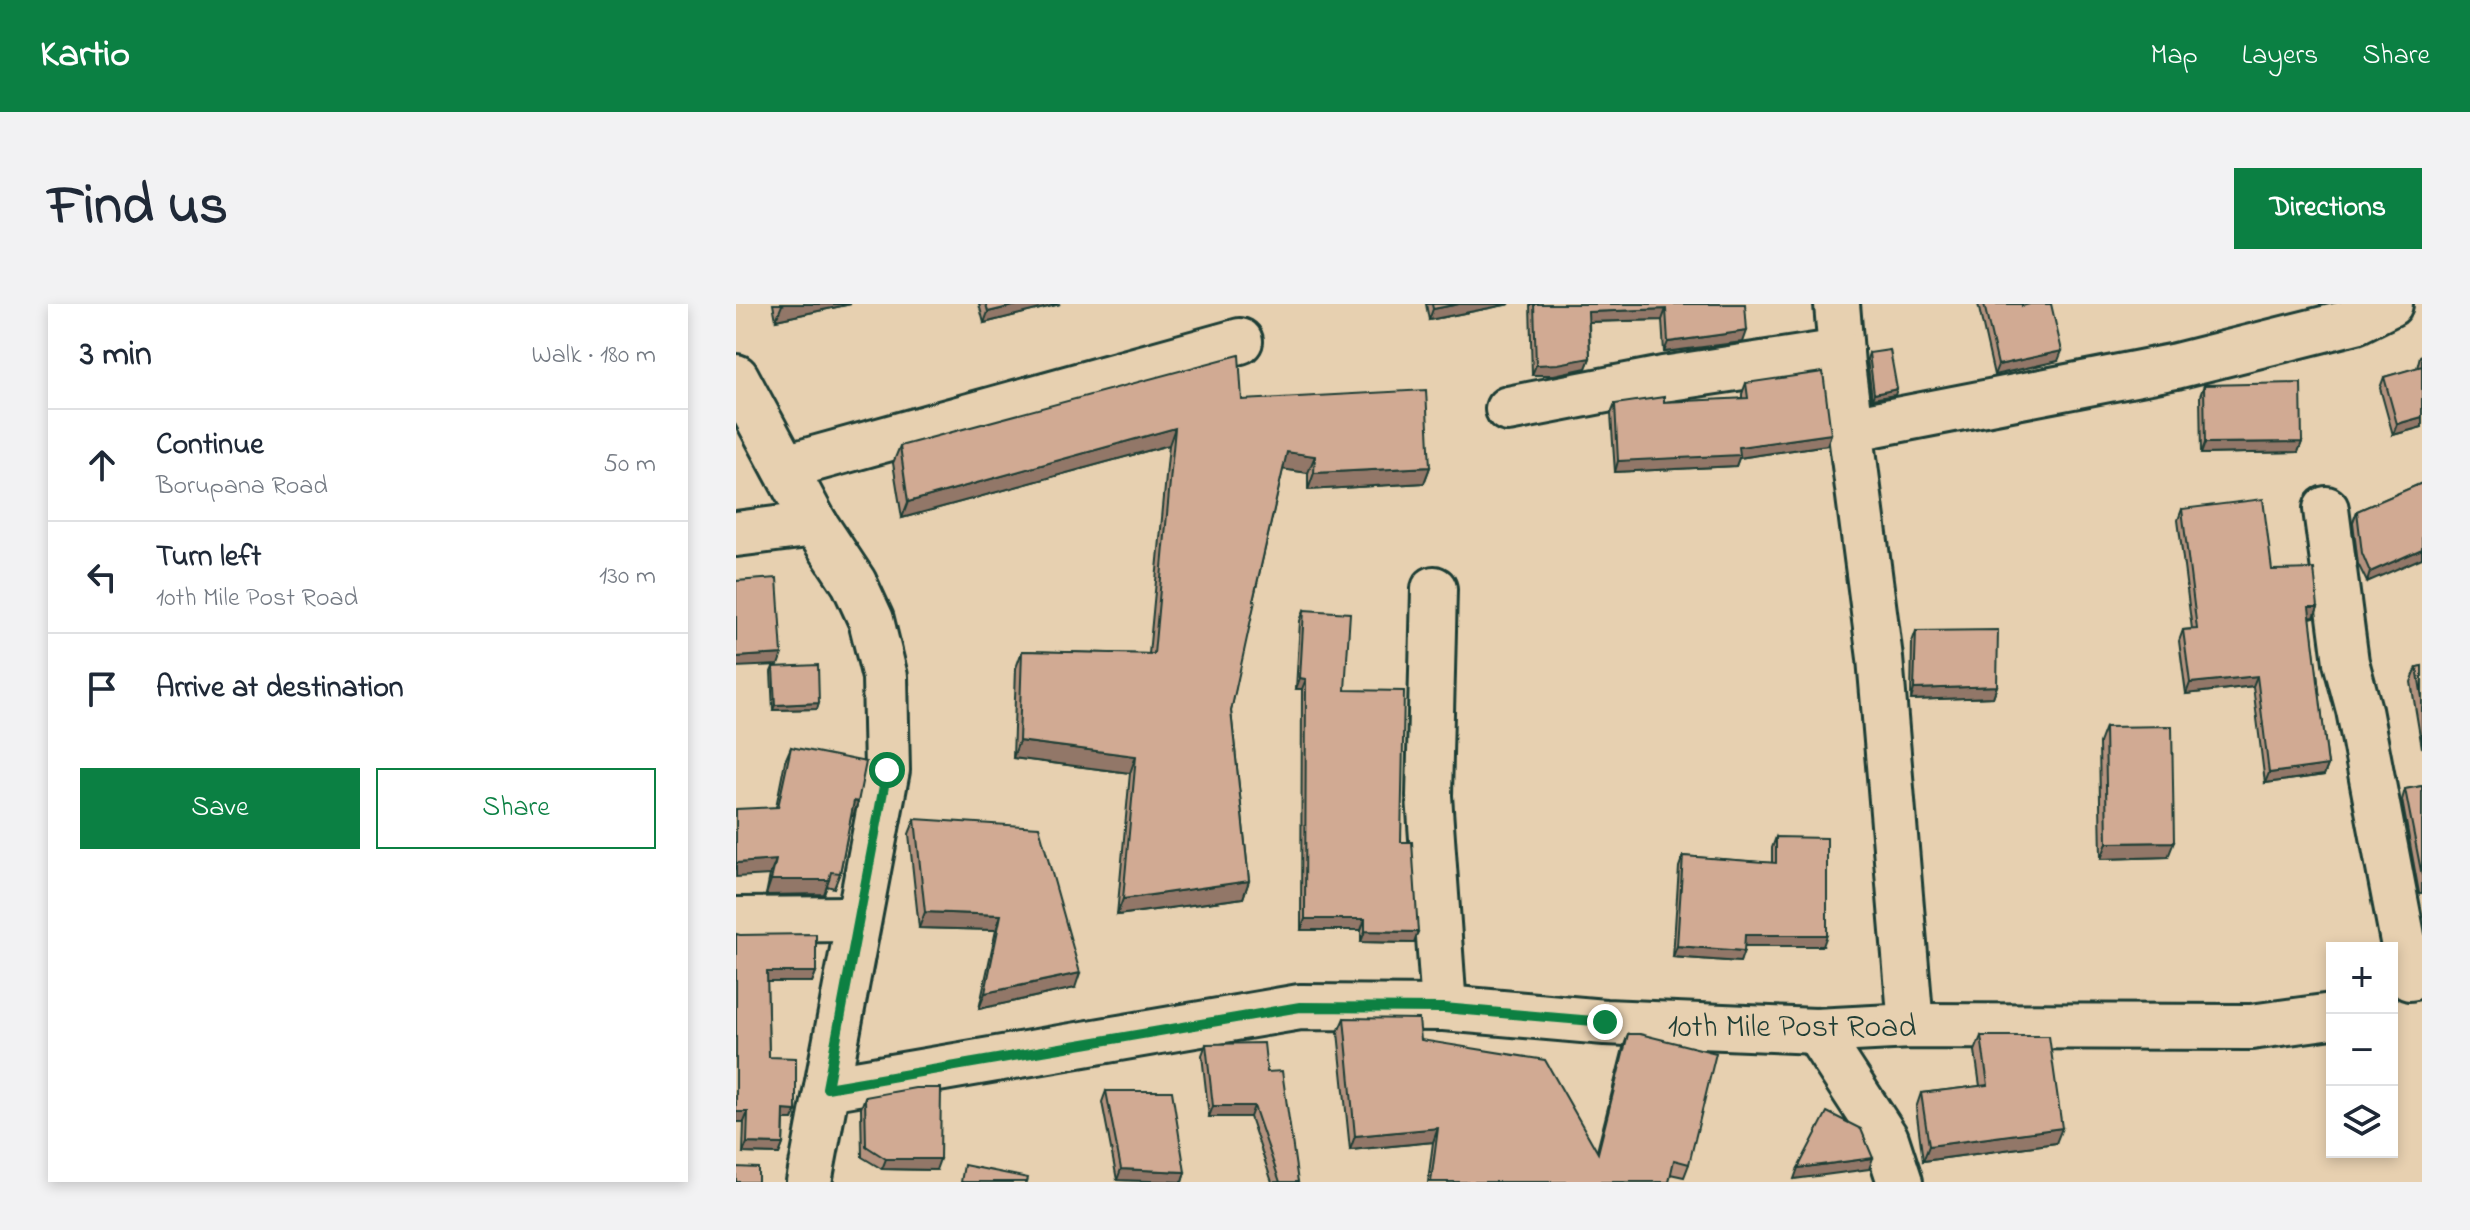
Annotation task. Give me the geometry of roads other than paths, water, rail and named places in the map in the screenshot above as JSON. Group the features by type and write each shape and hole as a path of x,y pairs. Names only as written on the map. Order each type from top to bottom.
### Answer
{"street":[{"path":"1837,304 1880,658 1911,1026"},
{"path":"1850,429 2176,366 2356,321 2390,304"},
{"path":"785,467 1240,341"},
{"path":"1508,409 1663,379 1841,352"},
{"path":"736,377 815,524 854,583 871,620 885,677 887,770 809,1182"},
{"path":"2326,509 2346,662 2359,710 2408,980"},
{"path":"736,534 815,524"},
{"path":"1434,589 1429,796 1444,1008"},
{"path":"736,920 858,919"},
{"name":"10th Mile Post Road","path":"827,1088 1300,1007 1444,1008 1605,1022 1816,1031 1911,1026 2251,1027 2326,1017"},
{"path":"1816,1031 1886,1139 1900,1182"}]}
